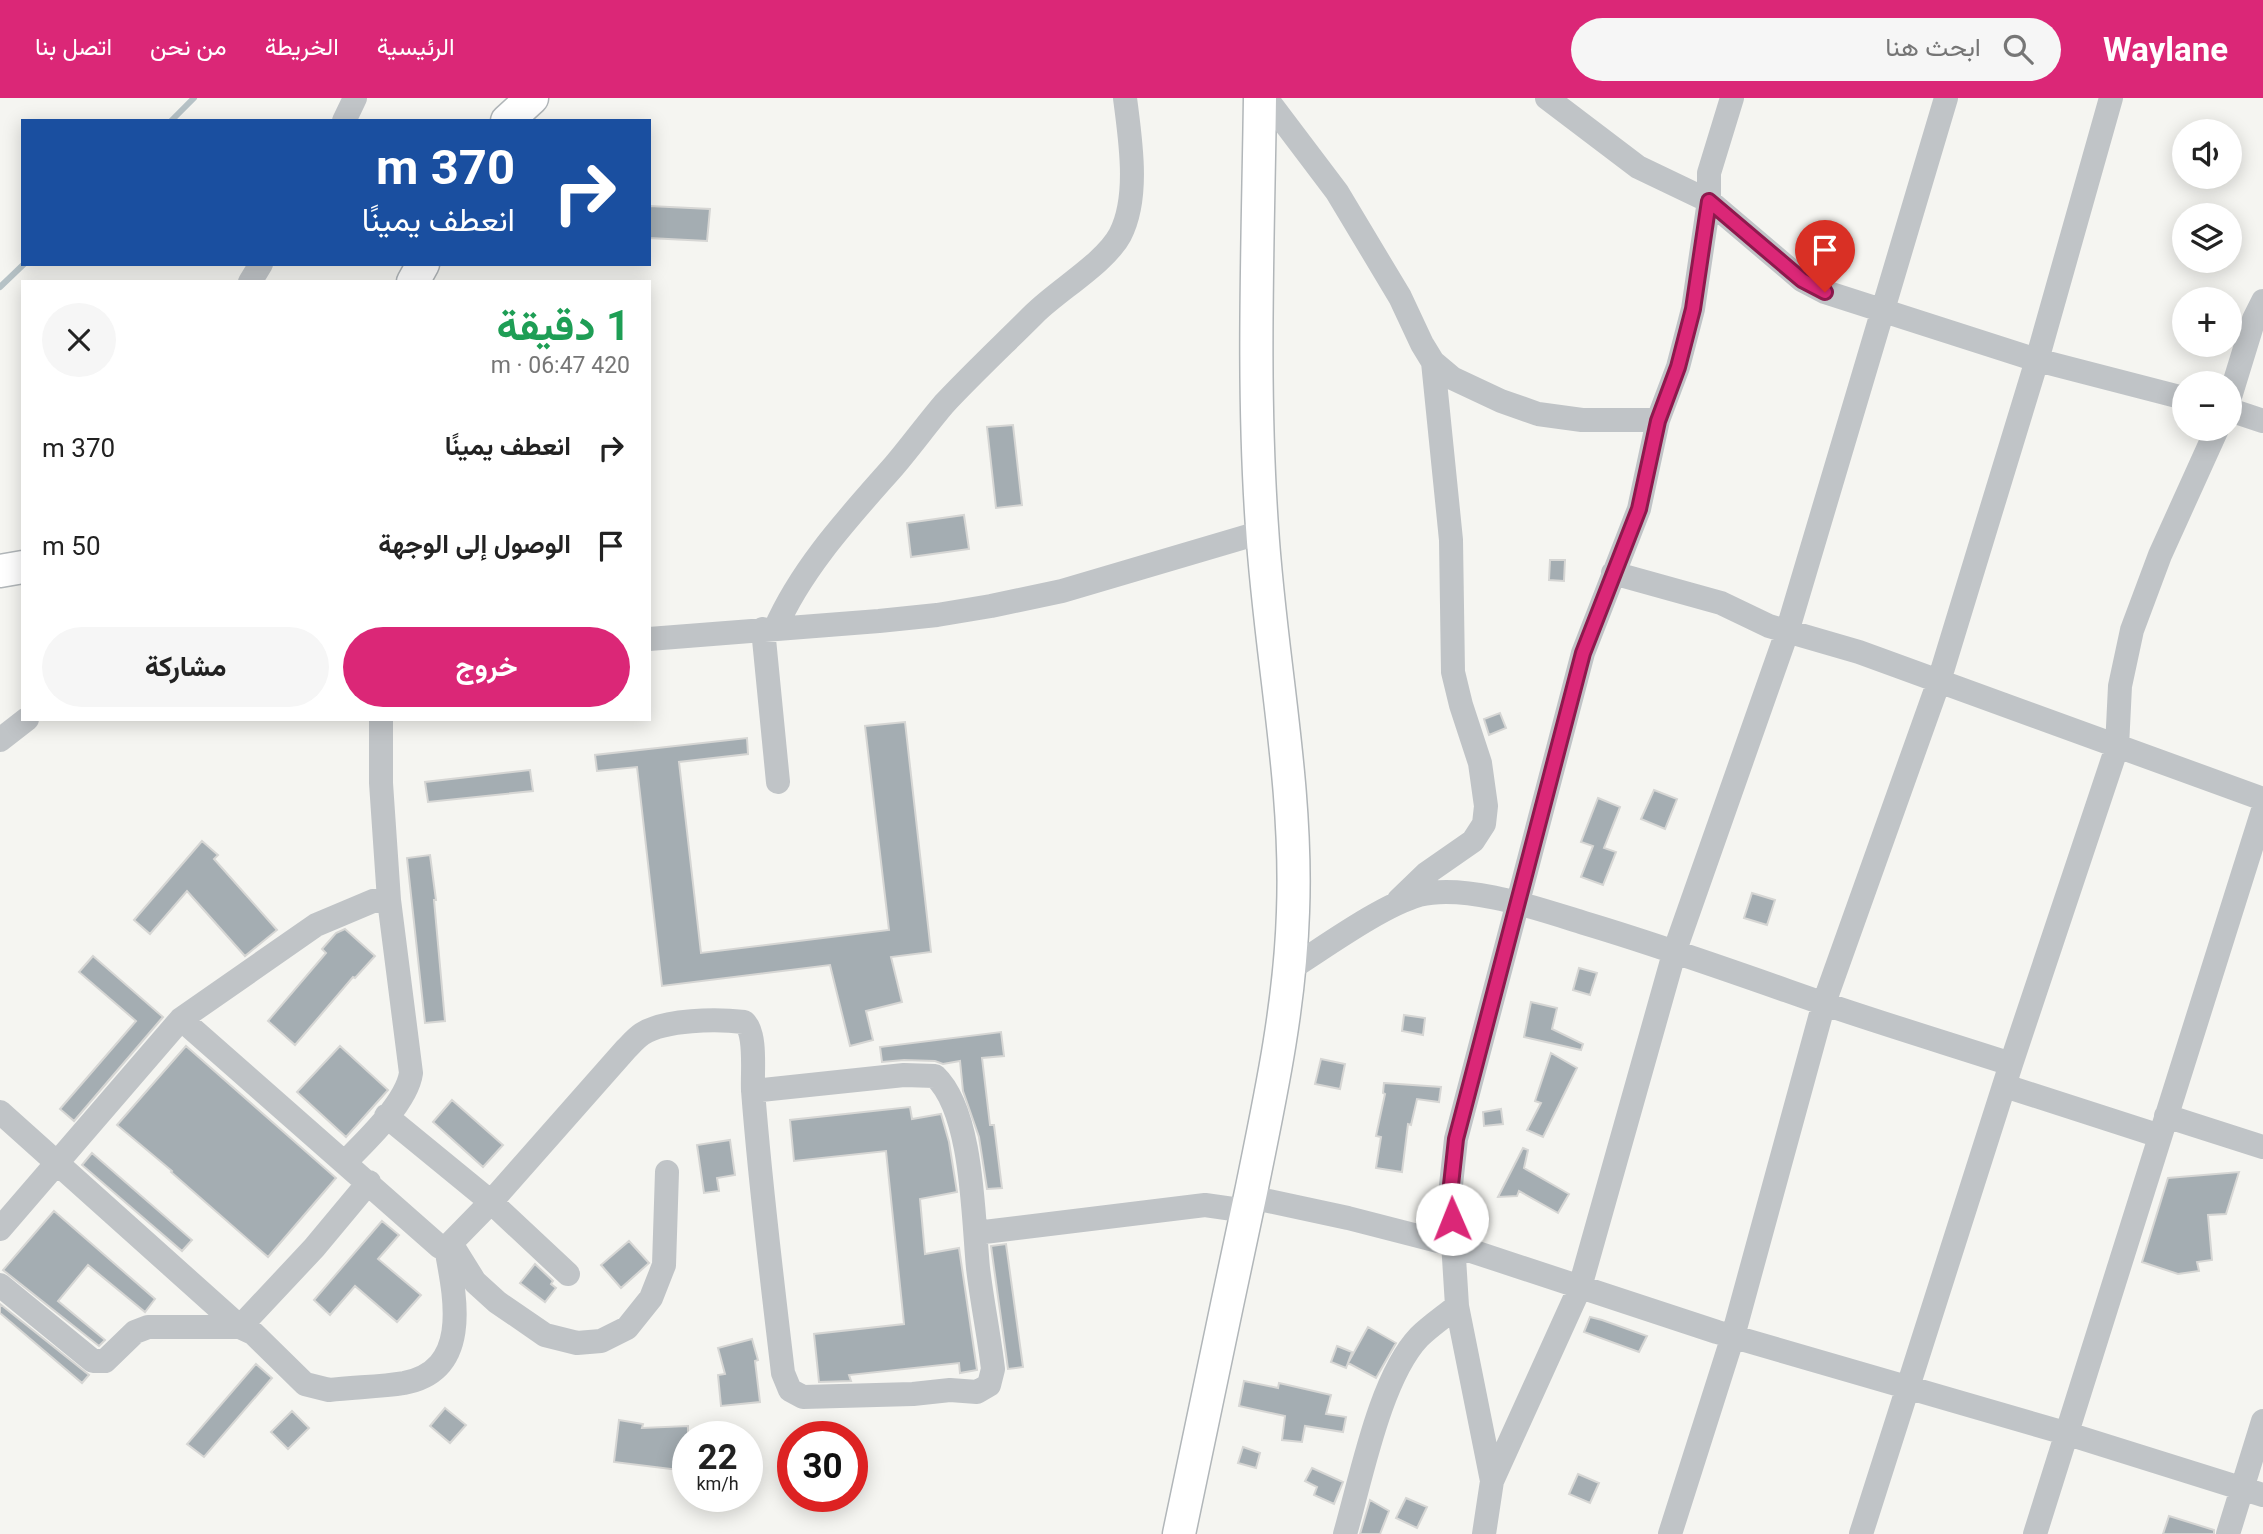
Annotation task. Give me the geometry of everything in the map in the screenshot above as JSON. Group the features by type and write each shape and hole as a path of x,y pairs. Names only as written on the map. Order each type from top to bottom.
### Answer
{"main road":[{"path":"509,119 531,98"},
{"path":"1186,1532 1248,1204 1278,1065 1290,969 1294,909 1289,768 1262,532 1258,471 1260,98"},
{"path":"0,571 21,566"}],"street":[{"path":"345,119 355,98"},
{"path":"778,782 769,629 815,562 944,405 1041,308 1103,255 1120,235 1128,209 1132,181 1131,141 1125,98"},
{"path":"1266,98 1337,192 1387,274 1433,362 1451,540 1453,672 1480,763 1486,806 1484,824 1473,841 1427,873 1391,907"},
{"path":"1547,98 1638,167 1709,201 1802,280 1825,292 2036,360 2172,395"},
{"path":"1492,1481 1457,1306 1450,1194 1456,1139 1583,653 1639,509 1658,421 1678,367 1693,309 1709,201 1709,173 1732,98"},
{"path":"1484,1534 1492,1481 1580,1287 1675,950 1787,632 1946,98"},
{"path":"1670,1534 1733,1336 1824,1003 1939,681 2036,360 2111,98"},
{"path":"2238,371 2254,319 2263,301"},
{"path":"1433,362 1467,387 1538,414 1582,420 1658,421"},
{"path":"2242,414 2263,421"},
{"path":"1861,1534 2008,1075 2117,747 2120,686 2132,630 2160,555 2212,441"},
{"path":"651,639 925,617 991,606 1062,591 1262,532"},
{"path":"1613,573 1721,603 1787,632 1858,652 2263,799"},
{"path":"0,740 24,721"},
{"path":"345,1162 401,1099 411,1073 389,900 381,783 381,721"},
{"path":"2035,1534 2263,810"},
{"path":"1290,969 1391,907 1419,895 1447,893 1518,903 1675,950 1824,1003 2008,1075 2163,1126 2263,1147"},
{"path":"0,1229 181,1019 316,925 373,901 389,900"},
{"path":"181,1019 440,1247 449,1246 491,1202 642,1034 674,1024 744,1022 752,1033 753,1091 783,1373 790,1390 797,1396 913,1394 950,1390 977,1392 989,1385 993,1369 978,1268 965,1146 960,1125 946,1091 935,1076 904,1075 753,1091"},
{"path":"0,1112 240,1327 253,1333 305,1384 317,1389 406,1382 425,1375 440,1364 454,1342 454,1291 449,1246"},
{"path":"386,1116 491,1202 568,1274"},
{"path":"449,1246 475,1282 497,1302 545,1335 577,1343 601,1341 627,1328 651,1298 664,1265 667,1172"},
{"path":"0,1285 93,1362 105,1361 135,1332 148,1327 240,1327 314,1248 369,1182"},
{"path":"976,1233 1205,1205 1248,1204 1348,1218 1453,1245 1733,1336 2252,1491"},
{"path":"1345,1534 1374,1433 1398,1367 1419,1337 1457,1306"},
{"path":"2228,1534 2252,1491 2263,1421"}],"building":[{"path":"651,206 710,209 707,241 651,238"},
{"path":"1013,425 1022,505 996,508 987,427"},
{"path":"964,515 969,549 911,557 907,523"},
{"path":"1550,560 1565,560 1564,581 1549,580"},
{"path":"1500,713 1506,728 1489,735 1484,719"},
{"path":"905,722 931,952 891,957 902,1002 866,1011 873,1040 850,1046 830,965 662,986 637,767 597,771 595,755 747,738 748,754 679,762 701,953 889,930 865,726"},
{"path":"530,770 533,791 428,802 425,782"},
{"path":"1654,790 1677,799 1665,829 1641,819"},
{"path":"1598,798 1620,807 1604,848 1616,852 1603,885 1581,877 1593,846 1581,842"},
{"path":"202,841 218,855 214,859 277,930 245,956 187,891 150,934 134,920"},
{"path":"430,855 445,1021 425,1023 407,858"},
{"path":"1752,893 1775,900 1767,925 1744,918"},
{"path":"345,929 375,956 355,978 353,977 295,1045 268,1021 326,953 322,949 336,933"},
{"path":"93,956 163,1017 74,1121 60,1109 136,1021 79,972"},
{"path":"1579,968 1597,973 1590,995 1573,990"},
{"path":"1531,1002 1557,1008 1552,1029 1583,1044 1581,1050 1524,1037"},
{"path":"1404,1015 1425,1018 1423,1035 1402,1031"},
{"path":"1001,1032 1004,1056 982,1058 990,1125 994,1125 1002,1188 987,1189 979,1137 963,1091 960,1061 943,1064 935,1061 882,1062 880,1047"},
{"path":"186,1046 336,1178 268,1257 117,1125"},
{"path":"340,1046 388,1090 346,1137 297,1092"},
{"path":"1551,1053 1577,1068 1543,1137 1527,1130 1541,1103 1535,1101"},
{"path":"1321,1059 1345,1064 1340,1089 1315,1084"},
{"path":"1384,1083 1441,1087 1439,1102 1417,1099 1411,1125 1408,1124 1402,1172 1376,1168 1381,1137 1376,1136 1385,1094"},
{"path":"452,1100 503,1145 483,1167 433,1122"},
{"path":"910,1107 912,1119 941,1114 949,1142 957,1192 920,1199 925,1254 959,1248 977,1370 960,1373 959,1363 849,1375 851,1381 819,1382 814,1334 904,1324 886,1151 794,1161 790,1120"},
{"path":"1501,1109 1503,1124 1484,1126 1483,1112"},
{"path":"730,1140 735,1175 717,1178 719,1191 704,1193 697,1145"},
{"path":"1523,1148 1528,1150 1524,1168 1569,1194 1558,1213 1519,1191 1517,1196 1498,1197"},
{"path":"92,1153 192,1240 182,1251 82,1165"},
{"path":"2239,1172 2226,1214 2208,1215 2212,1260 2197,1262 2199,1271 2178,1274 2142,1262 2168,1178"},
{"path":"54,1211 155,1299 145,1312 88,1265 58,1301 105,1340 99,1346 3,1270"},
{"path":"382,1221 399,1235 378,1259 421,1295 397,1322 355,1286 330,1315 314,1300"},
{"path":"629,1241 649,1263 621,1288 601,1265"},
{"path":"1006,1244 1023,1367 1008,1369 991,1246"},
{"path":"535,1264 553,1281 551,1284 556,1288 545,1302 520,1283"},
{"path":"0,1304 89,1375 82,1383 0,1313"},
{"path":"1590,1317 1647,1336 1639,1352 1584,1332"},
{"path":"1368,1327 1396,1343 1376,1378 1348,1363"},
{"path":"752,1339 758,1360 755,1361 760,1402 721,1406 718,1375 725,1374 718,1348"},
{"path":"1337,1346 1352,1352 1346,1368 1331,1362"},
{"path":"256,1364 272,1378 204,1457 187,1444"},
{"path":"1244,1381 1278,1388 1279,1383 1331,1395 1326,1414 1346,1417 1343,1432 1305,1426 1302,1442 1282,1440 1285,1416 1239,1406"},
{"path":"445,1408 466,1425 450,1443 430,1426"},
{"path":"292,1411 309,1428 288,1449 271,1432"},
{"path":"619,1420 643,1424 642,1428 672,1427 672,1469 614,1462"},
{"path":"1243,1447 1260,1453 1256,1468 1238,1463"},
{"path":"1312,1468 1343,1482 1334,1504 1314,1495 1317,1487 1305,1481"},
{"path":"1578,1474 1599,1483 1590,1503 1569,1494"},
{"path":"1406,1498 1427,1507 1417,1528 1396,1518"},
{"path":"1370,1500 1389,1511 1380,1534 1360,1534"},
{"path":"2169,1516 2214,1530 2214,1534 2163,1534"}],"waterway":[{"path":"173,119 194,98"},
{"path":"0,287 22,266"}],"route":[{"path":"1452,1219 1450,1194 1456,1139 1583,653 1639,509 1658,421 1678,367 1693,309 1709,201 1802,280 1825,292"}]}
